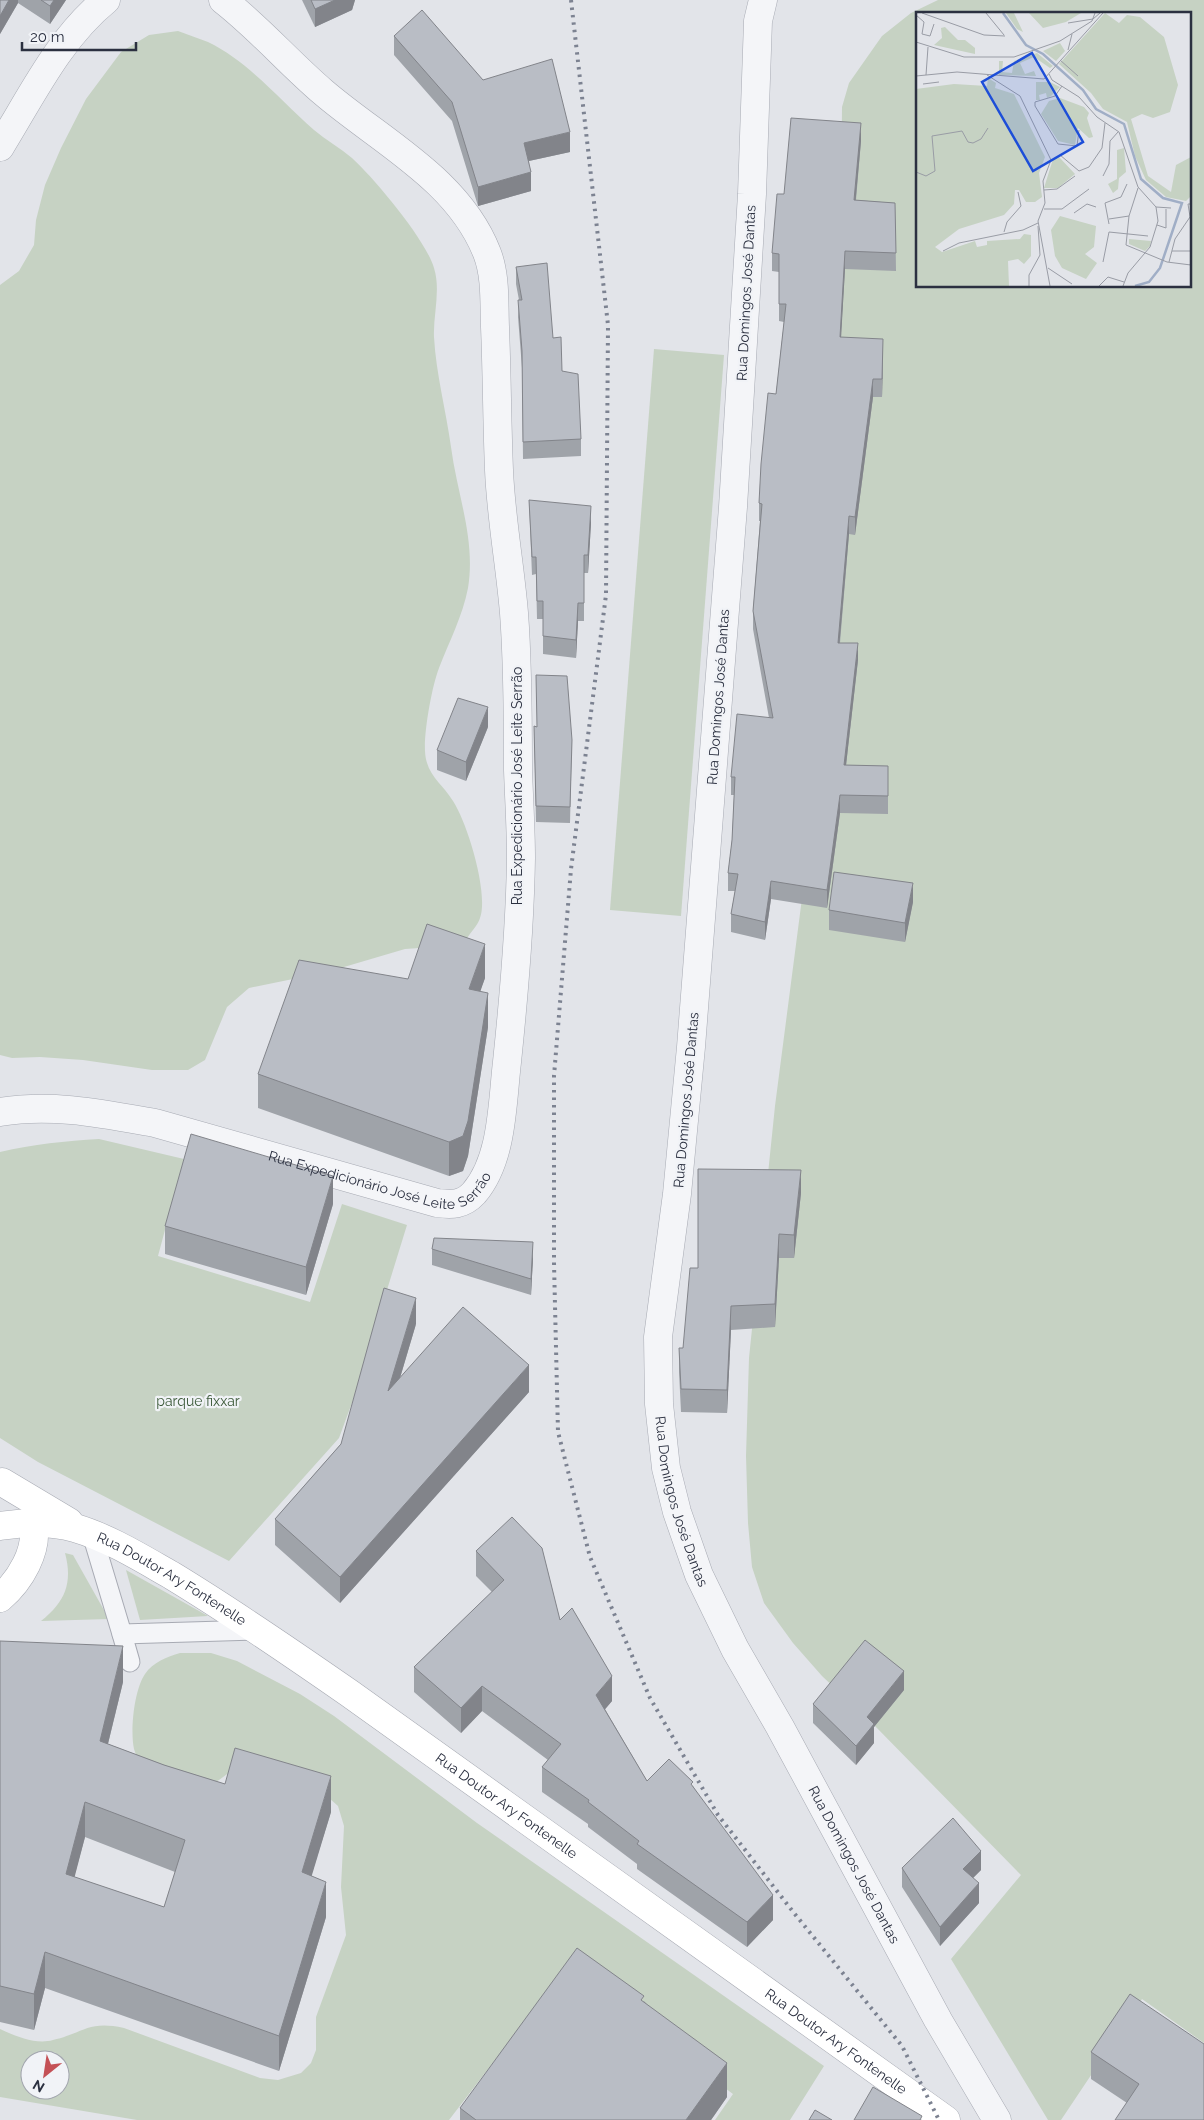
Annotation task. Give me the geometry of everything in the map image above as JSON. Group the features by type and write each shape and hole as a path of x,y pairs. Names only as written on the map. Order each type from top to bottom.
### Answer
{"main road":[{"path":"1,1481 34,1503 92,1534"},
{"name":"Rua Doutor Ary Fontenelle","path":"0,1526 16,1523 42,1523 75,1528 92,1534 150,1563 258,1630 946,2120"},
{"path":"0,1598 17,1580 26,1563 35,1532 42,1523"}],"street":[{"path":"0,147 46,72 68,41 96,8 106,0"},
{"name":"Rua Expedicionário José Leite Serrão","path":"0,1112 48,1108 110,1115 155,1124 437,1204 452,1205 463,1202 472,1195 485,1174 496,1146 515,991 521,858 514,612 499,472 499,419 496,390 493,282 488,256 472,225 437,182 324,93 257,29 223,0"},
{"name":"Rua Domingos José Dantas","path":"762,0 758,21 752,194 733,507 693,1028 677,1194 658,1337 659,1404 662,1432 666,1468 676,1512 699,1575 731,1640 938,2020 997,2120"},
{"path":"1,1481 22,1501 31,1516 42,1523"}],"lane":[{"path":"92,1534 130,1662"},
{"path":"122,1634 258,1630"}],"green space":[{"path":"938,0 1204,0 1204,2043 1142,1999 1061,2120 1048,2120 951,1959 1021,1875 875,1726 822,1676 793,1643 764,1603 752,1567 748,1523 746,1456 749,1358 775,1106 837,629 842,107 849,83 882,36 911,13"},
{"path":"178,31 208,42 237,60 264,82 314,130 352,158 386,194 410,226 429,256 434,268 437,285 434,329 435,351 468,535 470,570 463,608 439,668 434,686 427,721 425,751 431,773 459,811 470,841 482,892 482,907 479,921 466,940 434,947 405,949 327,972 249,988 227,1007 205,1060 188,1070 152,1070 83,1060 40,1057 12,1058 0,1055 0,285 19,271 34,245 36,220 45,185 86,99 121,52 149,35"},
{"path":"654,349 724,355 681,916 610,910"},
{"name":"parque fixxar","path":"99,1139 184,1159 158,1256 310,1302 342,1204 407,1225 353,1400 339,1438 229,1561 38,1462 0,1438 0,1152 49,1143"},
{"path":"65,1553 73,1555 109,1619 41,1621 56,1607 65,1591 68,1574"},
{"path":"126,1570 208,1616 140,1620"},
{"path":"180,1653 211,1653 237,1661 300,1694 334,1716 477,1823 824,2066 790,2120 715,2120 733,2094 565,1969 449,2120 137,2120 0,2097 0,2029 33,2041 46,2041 94,2026 124,2028 260,2078 278,2080 301,2073 311,2063 316,2050 316,2017 346,1935 341,1887 344,1826 338,1806 320,1790 234,1769 202,1789 141,1764 135,1753 132,1732 136,1700 145,1674 161,1660"}],"building":[{"path":"0,0 9,0 0,16"},
{"path":"41,0 54,0 50,6"},
{"path":"311,0 335,0 315,9"},
{"path":"422,10 483,80 552,59 570,132 524,143 531,172 478,187 452,102 394,36"},
{"path":"791,118 861,123 854,200 895,203 896,253 845,251 840,337 883,339 882,379 873,379 855,517 849,516 838,643 858,643 844,765 888,766 888,796 840,795 827,890 771,881 765,922 731,914 738,874 728,873 732,840 735,777 731,777 737,714 773,718 753,611 762,504 759,503 761,464 768,393 776,394 786,304 779,304 779,254 772,253 777,194 784,194"},
{"path":"547,263 553,338 561,337 562,371 578,374 581,439 523,442 522,351 518,300 522,300 516,267"},
{"path":"529,500 591,506 588,555 584,555 584,603 578,603 576,640 543,636 543,601 537,601 536,557 532,557"},
{"path":"536,675 567,676 572,740 570,807 536,806 534,726 537,727"},
{"path":"458,698 488,707 466,762 437,750"},
{"path":"834,872 913,883 905,923 829,910"},
{"path":"427,924 485,944 469,989 488,993 468,1121 463,1136 449,1142 258,1074 299,960 408,979"},
{"path":"191,1134 333,1176 306,1267 165,1226"},
{"path":"698,1169 801,1170 794,1235 779,1234 775,1304 731,1306 727,1390 681,1389 679,1348 683,1348 690,1268 698,1268"},
{"path":"434,1238 533,1242 531,1279 432,1249"},
{"path":"384,1288 416,1298 388,1391 463,1307 529,1365 340,1577 275,1519 341,1444"},
{"path":"512,1517 542,1548 560,1620 572,1608 612,1676 596,1695 647,1781 669,1759 693,1782 691,1784 773,1895 747,1922 637,1844 639,1841 588,1802 589,1800 542,1767 561,1744 482,1686 461,1708 414,1667 504,1580 476,1551"},
{"path":"865,1640 904,1671 867,1717 874,1724 856,1746 813,1704"},
{"path":"0,1641 123,1646 100,1741 164,1765 225,1784 235,1748 331,1776 302,1872 326,1882 279,2036 45,1952 34,1994 0,1986","holes":["85,1802 185,1840 164,1907 66,1874"]},
{"path":"953,1818 981,1851 963,1869 979,1883 940,1927 902,1868"},
{"path":"577,1948 644,1996 641,2000 727,2063 686,2120 476,2120 460,2108"},
{"path":"1130,1994 1204,2044 1204,2120 1115,2120 1139,2084 1091,2052"},
{"path":"873,2087 922,2116 920,2120 854,2120"},
{"path":"815,2110 832,2120 809,2120"}],"railway":[{"path":"571,0 608,325 606,595 571,869 554,1076 554,1263 558,1432 590,1557 650,1698 718,1815 794,1913 902,2046 939,2120"}]}
